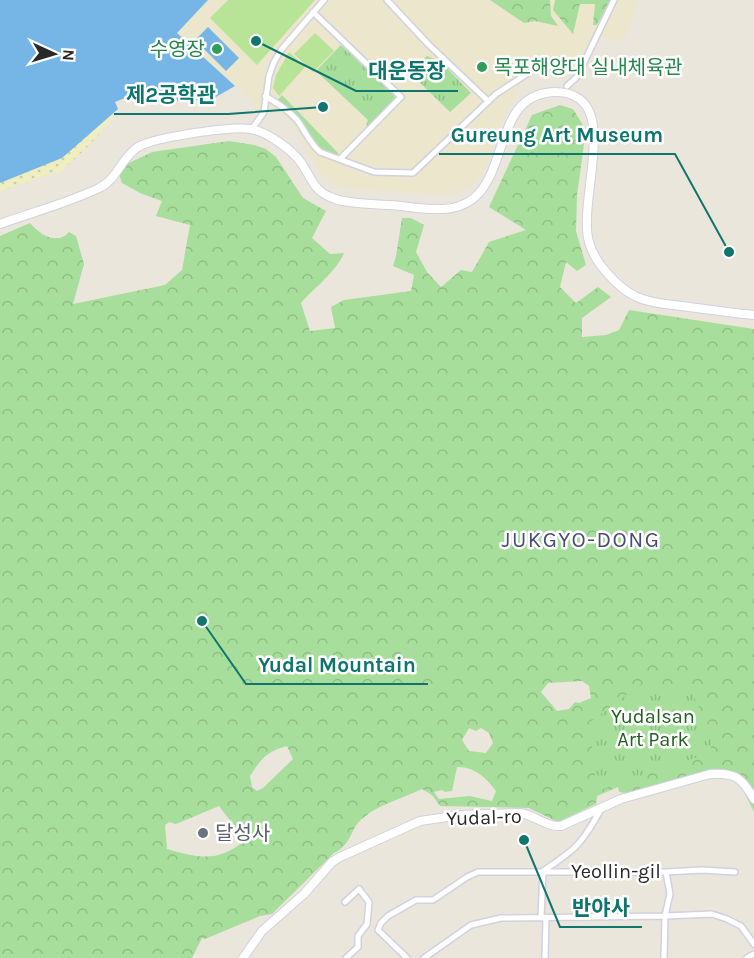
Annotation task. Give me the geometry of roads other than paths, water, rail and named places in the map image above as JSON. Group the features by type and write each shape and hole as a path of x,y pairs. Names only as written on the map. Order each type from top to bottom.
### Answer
{"street":[{"path":"252,129 264,112 269,76 281,50 324,0"},
{"path":"387,0 428,44 488,101"},
{"path":"567,86 577,76 614,0"},
{"path":"313,12 401,97 341,158"},
{"path":"265,96 284,106 320,152 377,173 413,173 421,168 488,101 533,70 551,66 569,68"},
{"path":"0,224 98,189 110,182 138,148 154,141 205,132 252,129 278,141 300,160 319,190 340,201 449,208 472,200 486,185 510,123 518,109 540,94 555,92 572,95 587,105 594,122 595,138 586,217 588,241 595,258 604,270 626,291 649,301 754,315"},
{"name":"Yudal-ro","path":"243,958 262,931 304,894 332,862 420,821 461,815 521,813 530,815 551,827 561,826 621,799 710,774 724,773 732,774 739,779 747,786 754,799"},
{"path":"545,958 543,871 579,845 602,808"},
{"name":"Yeollin-gil","path":"407,958 378,930 381,923 388,916 416,900 433,900 478,872 702,870 735,872"},
{"path":"664,958 665,916 670,894 666,872"},
{"path":"345,902 359,889 369,902 367,924 358,936 358,947 346,958"},
{"path":"424,958 459,932 479,921 501,918 712,914 741,926 754,944"},
{"path":"747,958 754,954"}],"water":[{"path":"0,0 208,0 177,33 235,86 214,98 159,103 147,89 115,102 118,109 62,158 0,183"},
{"name":"수영장","path":"208,27 239,58 226,71 195,40"}],"place":[{"name":"대운동장","path":"256,41"},
{"name":"수영장","path":"217,49"},
{"name":"목포해양대 실내체육관","path":"482,67"},
{"name":"제2공학관","path":"323,107"},
{"name":"Gureung Art Museum","path":"729,252"},
{"name":"Yudal Mountain","path":"202,621"},
{"name":"달성사","path":"203,833"},
{"name":"반야사","path":"524,840"}],"district":[{"name":"JUKGYO-DONG","path":"581,539"}],"park label":[{"name":"Yudalsan Art Park","path":"653,728"}]}
